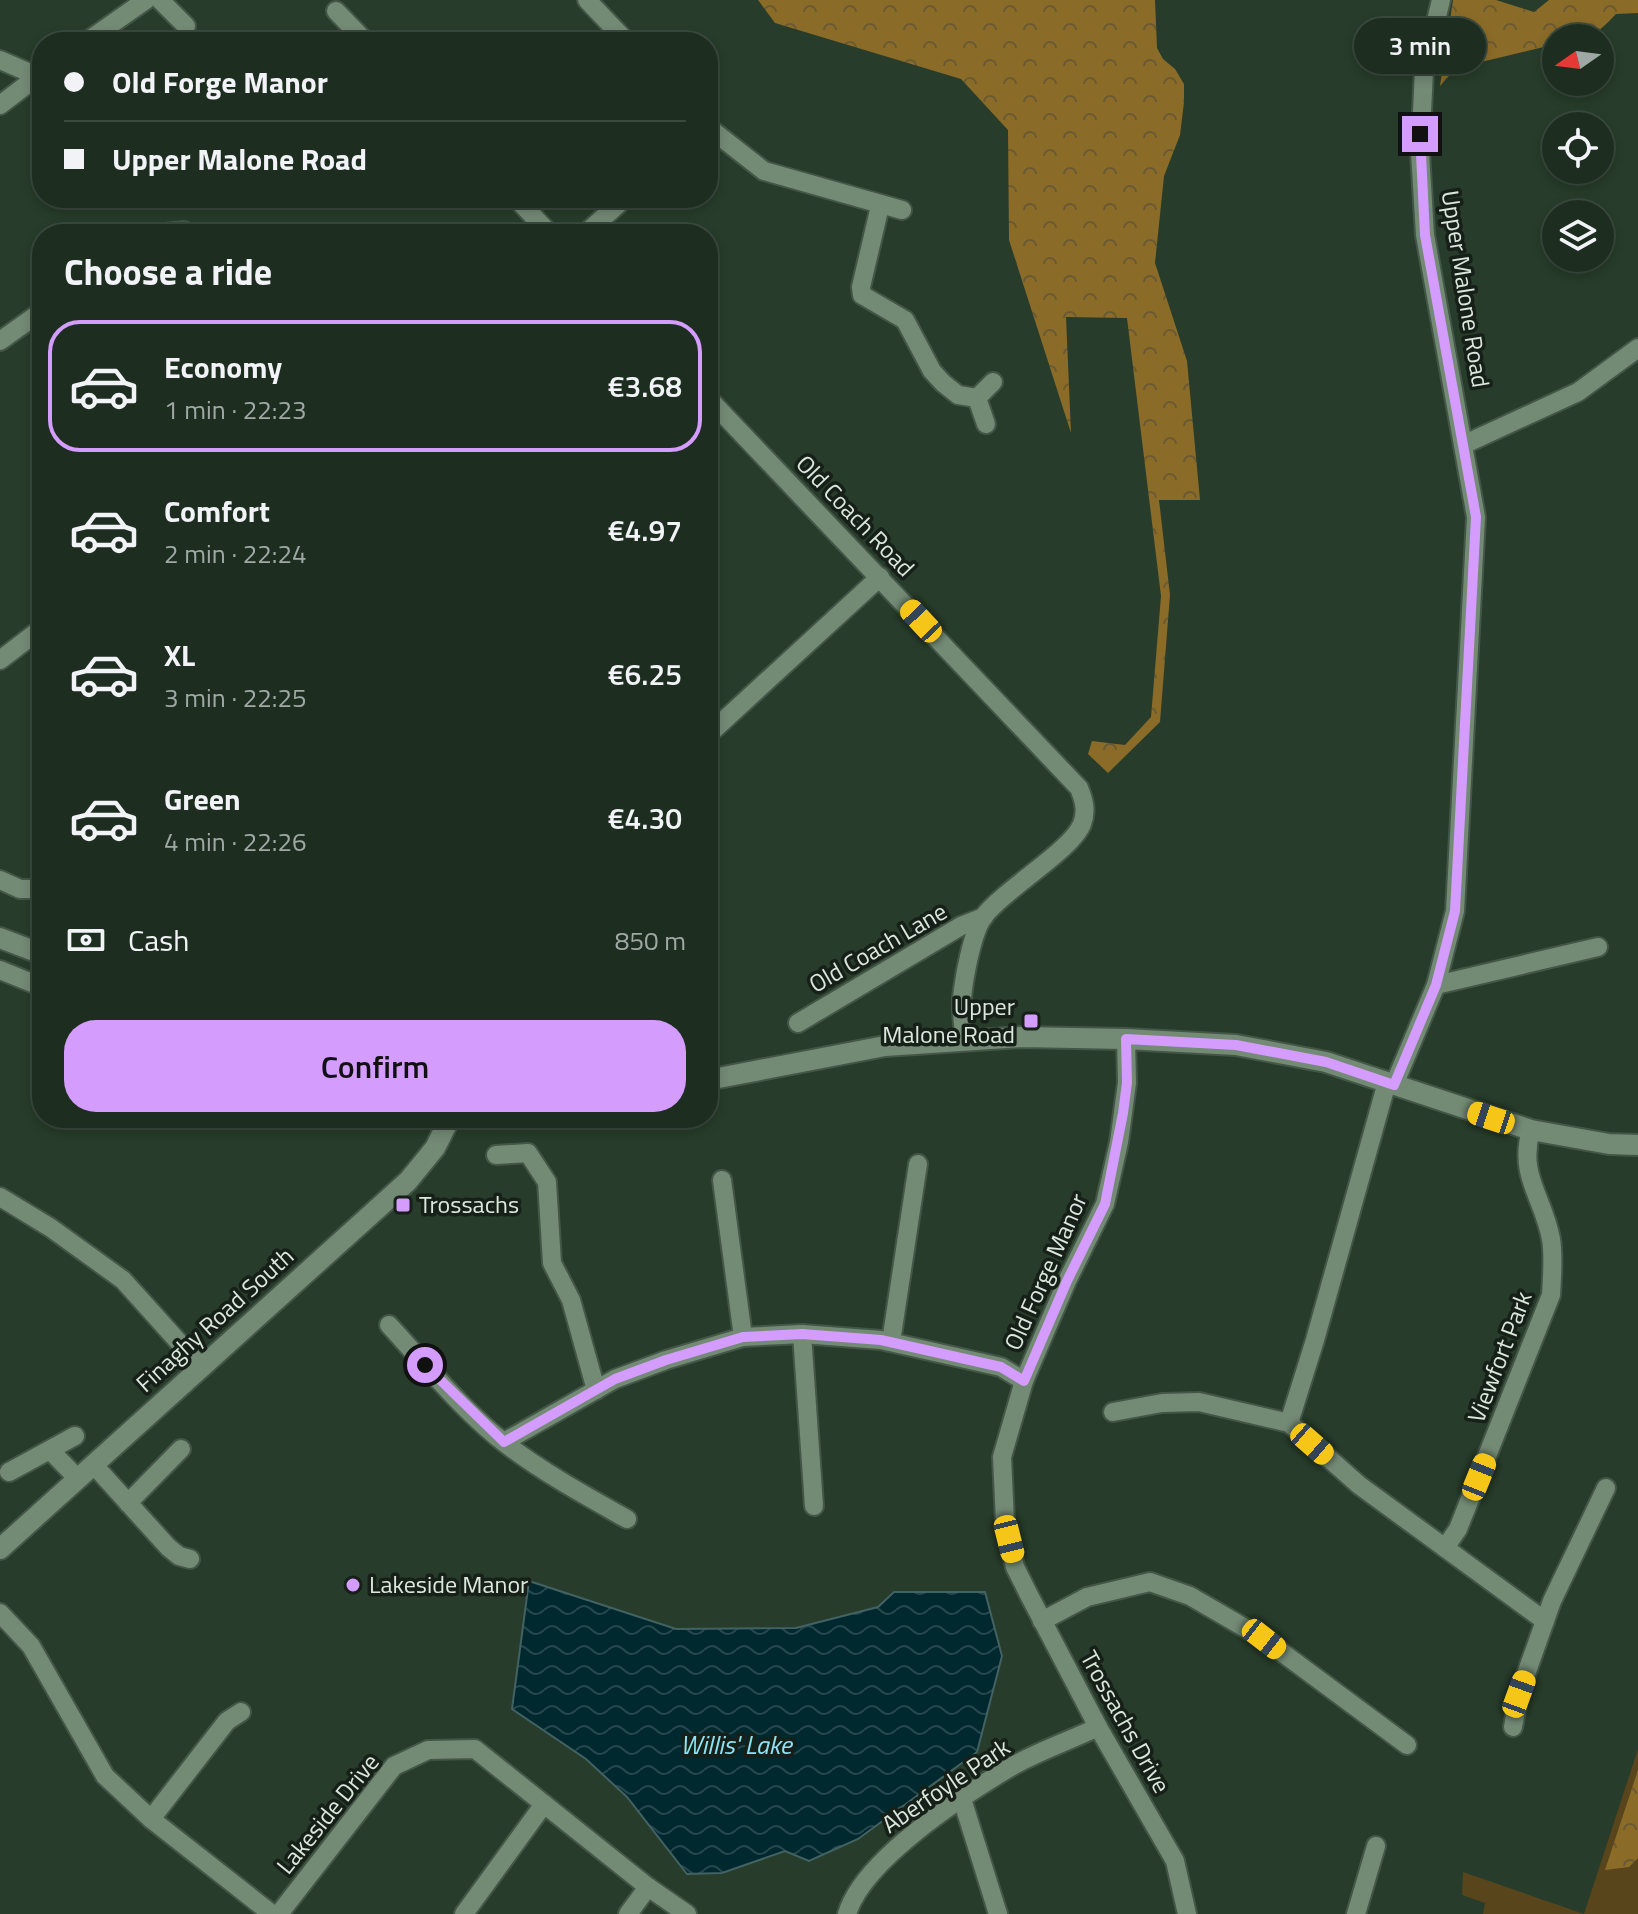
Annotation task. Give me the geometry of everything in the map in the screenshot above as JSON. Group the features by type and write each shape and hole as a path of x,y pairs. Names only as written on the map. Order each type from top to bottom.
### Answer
{"main road":[{"path":"0,938 32,950"},
{"path":"718,1078 885,1046 1022,1037 1236,1045 1326,1062 1531,1130 1609,1144 1638,1145"},
{"name":"Finaghy Road South","path":"0,1549 408,1181 435,1148 445,1128"}],"street":[{"path":"100,32 146,0"},
{"path":"160,0 186,26"},
{"path":"587,0 617,32"},
{"name":"Upper Malone Road","path":"1391,1083 1436,985 1455,911 1476,517 1425,235 1420,152 1424,71 1441,0"},
{"path":"336,11 356,32"},
{"path":"0,60 32,72"},
{"path":"0,105 32,80"},
{"path":"718,138 764,171 902,210"},
{"path":"880,206 861,287 862,295 905,320 932,371 943,383 958,395 977,398"},
{"path":"525,208 541,224"},
{"path":"596,224 614,208"},
{"path":"0,341 32,318"},
{"path":"1465,444 1578,392 1638,348"},
{"path":"977,398 993,382"},
{"path":"977,398 986,424"},
{"name":"Old Coach Road","path":"718,408 1079,788 1085,802 1083,814"},
{"path":"718,726 880,577"},
{"path":"0,660 32,636"},
{"name":"Old Coach Lane","path":"964,1041 962,1000 977,931 984,917 1015,885 1061,849 1082,825 1083,814"},
{"path":"0,880 20,889 32,889"},
{"name":"Old Coach Lane","path":"798,1023 961,926 984,917"},
{"path":"1436,985 1598,947"},
{"path":"0,970 32,983"},
{"name":"Old Forge Manor","path":"1013,1556 1005,1522 1002,1457 1024,1381 1067,1281 1105,1204 1127,1083 1126,1039"},
{"path":"1289,1423 1391,1083"},
{"name":"Viewfort Park","path":"1445,1548 1458,1529 1551,1295 1553,1263 1550,1238 1542,1205 1527,1171 1531,1130"},
{"path":"496,1155 528,1153 547,1182 552,1263 571,1300 596,1390"},
{"path":"891,1342 918,1164"},
{"path":"722,1180 743,1337"},
{"path":"0,1197 51,1228 123,1280 202,1368"},
{"path":"389,1325 504,1442 555,1478 627,1519"},
{"path":"802,1334 814,1506"},
{"name":"Old Forge Manor","path":"504,1442 615,1379 743,1337 802,1334 891,1342 1001,1367 1024,1381"},
{"path":"1113,1412 1162,1403 1199,1402 1289,1423 1359,1485 1545,1621"},
{"path":"9,1472 75,1436"},
{"path":"128,1503 181,1449"},
{"path":"50,1450 86,1471 128,1503 168,1547 179,1556 190,1559"},
{"path":"1513,1727 1519,1694 1545,1621 1606,1488"},
{"name":"Trossachs Drive","path":"1013,1556 1015,1567 1098,1727 1175,1861 1187,1914"},
{"path":"1042,1621 1087,1597 1150,1582 1190,1596 1264,1639 1407,1745"},
{"path":"0,1613 31,1646 105,1776 151,1819 272,1914"},
{"path":"151,1819 227,1721 241,1712"},
{"name":"Aberfoyle Park","path":"847,1914 869,1874 897,1847 1011,1767 1098,1727"},
{"name":"Lakeside Drive","path":"279,1914 394,1766 428,1750 475,1749 648,1887 687,1914"},
{"path":"962,1799 998,1914"},
{"path":"464,1914 544,1804"},
{"path":"1356,1914 1376,1846"},
{"path":"628,1914 648,1887"}],"shaded area":[{"path":"1638,1749 1638,1914 1584,1914"},
{"path":"1463,1872 1584,1914 1483,1914 1485,1903 1462,1895"}],"green space":[{"path":"758,0 1155,0 1157,48 1184,84 1184,102 1180,135 1164,176 1155,263 1187,361 1200,500 1159,500 1170,595 1160,722 1108,773 1088,754 1092,741 1125,745 1151,717 1161,596 1127,318 1066,317 1071,433 1009,240 1008,130 961,79 775,23"},
{"path":"1453,0 1496,0 1534,12 1549,0 1638,0 1638,13 1616,14 1605,24 1542,24 1542,47 1456,68 1440,86"},
{"path":"1638,1770 1638,1858 1629,1867 1605,1870"}],"water":[{"name":"Willis' Lake","path":"529,1581 676,1629 796,1628 878,1607 894,1592 985,1592 1002,1656 977,1752 858,1839 809,1861 785,1851 722,1873 687,1874 627,1797 586,1759 512,1709"}],"place":[{"name":"Upper Malone Road","path":"1031,1021"},
{"name":"Trossachs","path":"403,1205"},
{"name":"Lakeside Manor","path":"353,1585"}],"route":[{"path":"425,1365 504,1442 615,1379 743,1337 802,1334 881,1340 1001,1367 1024,1381 1067,1281 1105,1204 1119,1142 1127,1083 1126,1039 1236,1045 1326,1062 1394,1085 1436,985 1455,911 1476,517 1425,235 1420,134"}]}
